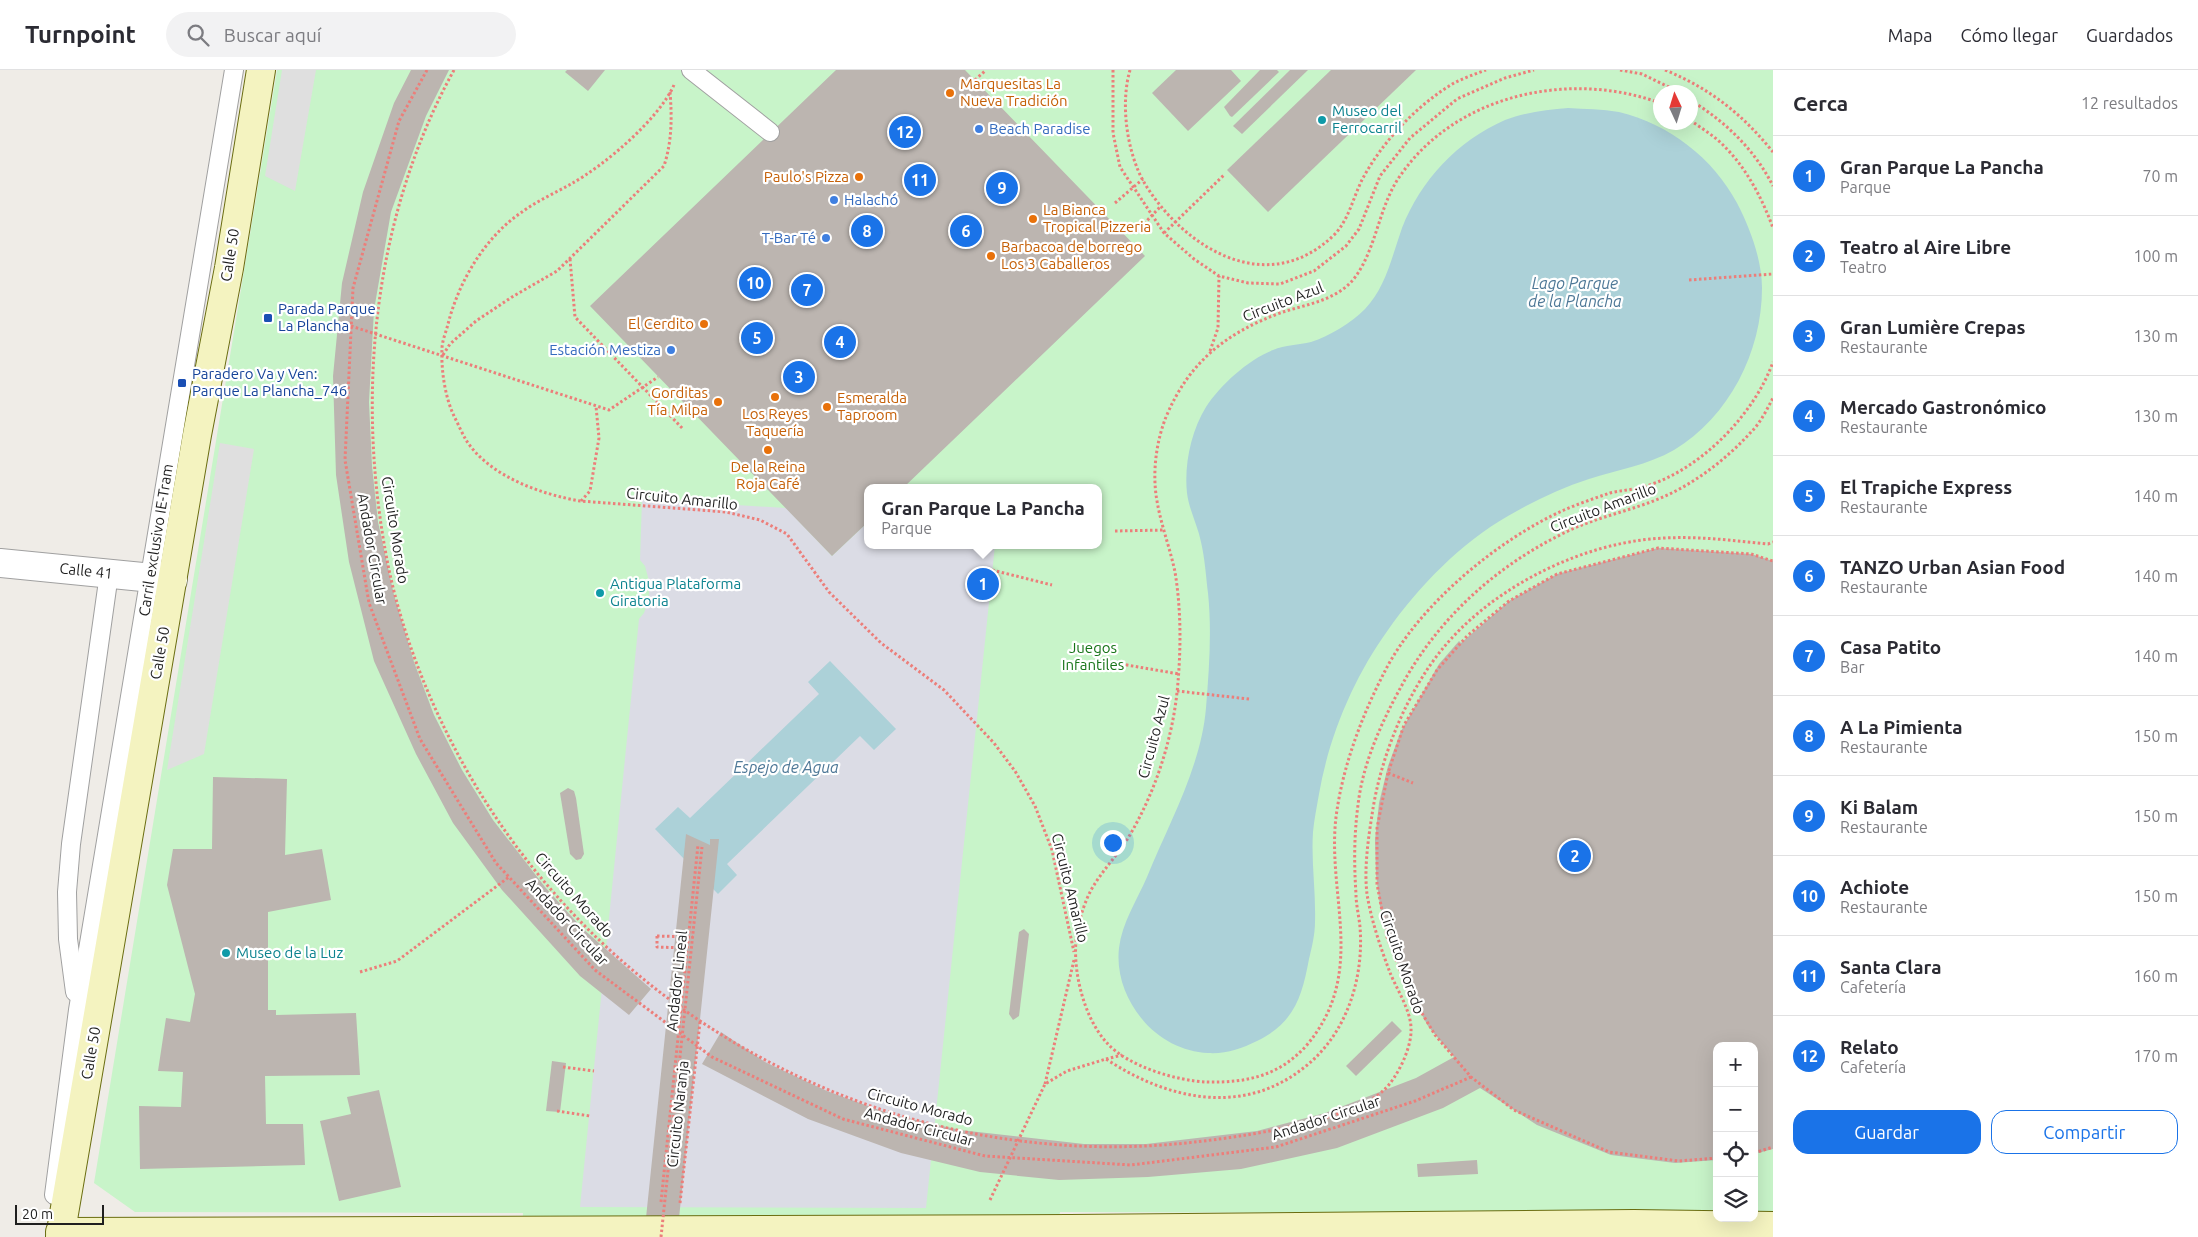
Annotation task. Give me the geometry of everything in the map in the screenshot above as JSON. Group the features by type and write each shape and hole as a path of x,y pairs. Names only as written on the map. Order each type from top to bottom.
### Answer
{"main road":[{"name":"Calle 50","path":"56,1236 161,579 229,268 261,70"},
{"path":"56,1236 1624,1224 1773,1226"}],"street":[{"name":"Calle 41","path":"0,562 161,579"}],"lane":[{"name":"Carril exclusivo IE-Tram","path":"78,1010 161,579 234,70"},
{"path":"684,74 770,132"},
{"path":"56,1236 78,1010 68,939 68,882 71,844 109,574"}],"path":[{"name":"Andador Circular","path":"427,70 399,121 353,288 345,460 369,603 420,739 496,862 595,970 712,1057 844,1119 985,1156 1131,1166 1276,1147 1415,1101 1471,1076"},
{"name":"Circuito Morado","path":"454,70 420,144 400,206 385,269 375,334 371,408 373,464 381,529 394,592 413,655 438,715 467,773 497,821 542,881 606,948 634,973 681,1009 741,1048 799,1078 860,1103 934,1126 1018,1141 1082,1147 1158,1146 1234,1138 1340,1113 1368,1101 1389,1087 1410,1042 1412,1027 1390,972 1367,891 1368,836 1375,790 1389,744 1417,687 1444,647 1487,606 1527,578 1566,561 1617,544 1664,536 1768,544 1773,542"},
{"path":"975,80 986,70"},
{"path":"1113,70 1113,132 1120,167 1164,233 1194,259 1219,276 1248,283 1280,284 1314,271 1346,246 1359,229 1380,176 1410,138 1457,99 1504,78 1534,70"},
{"path":"1130,70 1124,116 1134,157 1143,178 1162,206 1185,232 1214,252 1237,262 1273,265 1289,262 1305,255 1333,235 1345,221 1368,169 1389,141 1414,113 1454,83 1486,70"},
{"path":"1620,70 1642,72 1666,85"},
{"path":"1666,70 1694,82 1724,102 1755,130 1773,152"},
{"name":"Circuito Amarillo","path":"684,74 641,128 608,159 573,183 521,212 493,237 475,261 453,306 442,348 444,382 452,410 467,441 488,464 532,489 580,501 726,512 760,520 787,534 829,592 880,643 944,690 994,743 1015,771 1035,806 1052,850 1075,958 1045,1084 986,1208"},
{"name":"Circuito Azul","path":"1653,100 1630,91 1603,86 1551,85 1522,91 1492,101 1460,118 1421,150 1399,177 1387,199 1371,247 1356,276 1343,289 1324,300 1283,312 1245,328 1216,346 1197,367 1181,390 1167,416 1159,441 1155,466 1156,496 1174,570 1178,598 1180,641 1177,691 1159,772 1132,832 1092,887 1076,932 1075,958 1086,1009 1106,1043 1131,1060 1177,1078 1196,1082 1232,1083 1253,1080 1275,1072 1305,1047 1319,1027 1329,1007 1337,986 1342,954 1335,853 1336,814 1345,774 1362,724 1386,668 1414,627 1444,594 1475,566 1512,540 1562,511 1613,492 1644,487 1682,472 1722,439 1751,404 1766,382 1773,362"},
{"path":"442,356 450,344 476,321 512,296 557,271 664,166 670,147 672,119 670,92"},
{"path":"1698,106 1735,133 1764,167 1773,186"},
{"path":"1698,126 1722,144 1737,161 1750,180 1773,228"},
{"path":"1164,233 1225,174"},
{"path":"1115,203 1143,178"},
{"path":"1138,231 1162,206"},
{"path":"570,259 575,317 683,429"},
{"path":"1689,280 1773,274"},
{"path":"1209,354 1218,328 1219,276"},
{"path":"351,326 609,410 658,377"},
{"name":"Circuito Amarillo","path":"1106,1060 1147,1082 1176,1092 1213,1099 1242,1097 1280,1084 1306,1067 1324,1050 1337,1032 1352,1001 1360,965 1355,837 1358,802 1369,758 1387,714 1408,675 1433,637 1482,585 1521,557 1580,526 1648,503 1689,485 1710,470 1754,430 1773,398"},
{"path":"580,501 590,492 599,438 596,406"},
{"path":"1115,531 1164,530"},
{"path":"1713,1158 1679,1161 1609,1152 1514,1110 1471,1076 1430,1028 1407,988 1387,937 1377,884 1377,828 1388,773 1404,724 1437,670 1467,636 1509,601 1557,574 1658,548 1751,554 1773,561"},
{"path":"992,570 1052,585"},
{"path":"1121,664 1179,674"},
{"path":"1177,691 1249,699"},
{"path":"1388,773 1414,783"},
{"name":"Andador Lineal","path":"661,1237 693,937 700,846 688,948"},
{"path":"360,972 397,960 509,877"},
{"path":"660,1208 688,948 657,947 657,936 693,937"},
{"name":"Circuito Naranja","path":"679,1208 700,1022"},
{"path":"1045,1084 1067,1071 1122,1054"},
{"path":"563,1066 594,1071"},
{"path":"557,1111 590,1116"},
{"path":"1758,1151 1773,1147"}],"green space":[{"name":"Juegos Infantiles","path":"277,70 1773,70 1773,1214 1758,1214 1758,1042 1713,1042 1713,1214 1060,1212 1056,1237 521,1237 523,1213 135,1212 94,1183"}],"shaded area":[{"path":"282,70 316,70 295,191 265,176"},
{"path":"220,443 254,449 204,754 167,770"},
{"path":"642,499 786,508 832,556 864,526 864,549 995,549 926,1208 580,1207 639,619 644,613 649,598 649,581 645,566 640,560"}],"water":[{"name":"Lago Parque de la Plancha","path":"1568,108 1600,110 1619,112 1637,118 1653,124 1653,130 1664,130 1672,134 1688,145 1715,171 1737,203 1751,233 1760,266 1762,288 1760,312 1756,336 1749,359 1739,381 1726,401 1711,420 1694,436 1664,455 1568,486 1508,516 1458,552 1413,597 1388,630 1364,667 1336,729 1329,751 1323,772 1313,832 1314,936 1303,985 1294,1008 1280,1026 1270,1034 1239,1049 1221,1053 1208,1053 1180,1047 1156,1033 1136,1012 1123,986 1118,958 1121,939 1127,921 1183,794 1198,752 1203,730 1209,665 1209,608 1200,536 1188,499 1186,482 1190,448 1196,427 1206,407 1219,390 1245,366 1278,348 1311,342 1333,333 1365,309 1383,281 1402,228 1419,194 1430,178 1456,151 1471,139 1505,120 1528,113"},
{"name":"Espejo de Agua","path":"830,661 896,729 874,750 860,736 727,864 737,875 718,894 655,829 678,807 690,818 819,694 808,682"}],"building":[{"path":"411,70 449,70 426,116 391,212 374,310 369,402 372,466 378,522 394,595 414,662 434,715 462,770 493,820 545,887 582,928 651,989 629,1015 580,976 502,890 453,823 416,754 374,661 349,562 336,475 333,376 342,283 363,192 394,103"},
{"path":"567,70 605,70 588,91 565,72"},
{"path":"836,70 965,70 1145,256 907,484 864,484 864,526 832,556 590,306"},
{"path":"1176,70 1231,70 1241,81 1188,131 1152,93"},
{"path":"1260,70 1277,70 1279,72 1232,117 1230,116 1224,107"},
{"path":"1290,70 1308,70 1242,134 1233,126"},
{"name":"Museo del Ferrocarril","path":"1331,70 1416,70 1268,212 1227,170"},
{"path":"1658,548 1751,554 1773,561 1773,1149 1758,1153 1758,1042 1713,1042 1713,1160 1675,1163 1611,1155 1537,1125 1480,1088 1443,1108 1337,1148 1241,1169 1148,1177 1059,1180 980,1172 901,1153 808,1119 702,1064 721,1032 765,1062 827,1091 890,1114 960,1130 1084,1144 1146,1144 1257,1131 1325,1113 1416,1078 1454,1057 1428,1026 1407,988 1387,937 1376,875 1375,840 1379,803 1388,766 1401,731 1439,664 1459,641 1461,643 1509,601 1557,574"},
{"name":"Museo de la Luz","path":"213,777 287,779 285,855 322,849 331,900 268,912 268,1010 276,1010 276,1015 356,1013 360,1075 265,1076 266,1124 303,1124 305,1165 140,1169 139,1106 181,1107 183,1072 158,1071 166,1018 190,1022 195,994 167,885 173,849 212,849"},
{"path":"568,788 574,791 576,798 584,854 581,859 576,860 570,854 560,793"},
{"path":"686,834 710,845 710,839 719,839 677,1237 644,1237"},
{"path":"1024,929 1029,934 1019,1016 1013,1020 1009,1014 1019,932"},
{"path":"1392,1021 1402,1031 1356,1076 1346,1066"},
{"path":"552,1061 566,1063 560,1112 546,1111"},
{"path":"379,1090 401,1187 339,1201 320,1121 351,1114 347,1097"},
{"path":"1477,1160 1478,1174 1418,1177 1417,1164"}],"place":[{"name":"Marquesitas La Nueva Tradición","path":"950,93"},
{"name":"Museo del Ferrocarril","path":"1322,120"},
{"name":"Beach Paradise","path":"979,129"},
{"name":"Relato","path":"905,132"},
{"name":"Paulo's Pizza","path":"859,177"},
{"name":"Santa Clara","path":"920,180"},
{"name":"Ki Balam","path":"1002,188"},
{"name":"Halachó","path":"834,200"},
{"name":"La Bianca Tropical Pizzeria","path":"1033,219"},
{"name":"A La Pimienta","path":"867,231"},
{"name":"TANZO Urban Asian Food","path":"966,231"},
{"name":"T-Bar Té","path":"826,238"},
{"name":"Barbacoa de borrego Los 3 Caballeros","path":"991,256"},
{"name":"Achiote","path":"755,283"},
{"name":"Casa Patito","path":"807,290"},
{"name":"Parada Parque La Plancha","path":"268,318"},
{"name":"El Cerdito","path":"704,324"},
{"name":"El Trapiche Express","path":"757,338"},
{"name":"Mercado Gastronómico","path":"840,342"},
{"name":"Estación Mestiza","path":"671,350"},
{"name":"Gran Lumière Crepas","path":"799,377"},
{"name":"Paradero Va y Ven: Parque La Plancha_746","path":"182,383"},
{"name":"Los Reyes Taquería","path":"775,397"},
{"name":"Gorditas Tía Milpa","path":"718,402"},
{"name":"Esmeralda Taproom","path":"827,407"},
{"name":"De la Reina Roja Café","path":"768,450"},
{"name":"Gran Parque La Pancha","path":"983,584"},
{"name":"Antigua Plataforma Giratoria","path":"600,593"},
{"name":"Teatro al Aire Libre","path":"1575,856"},
{"name":"Museo de la Luz","path":"226,953"}]}
